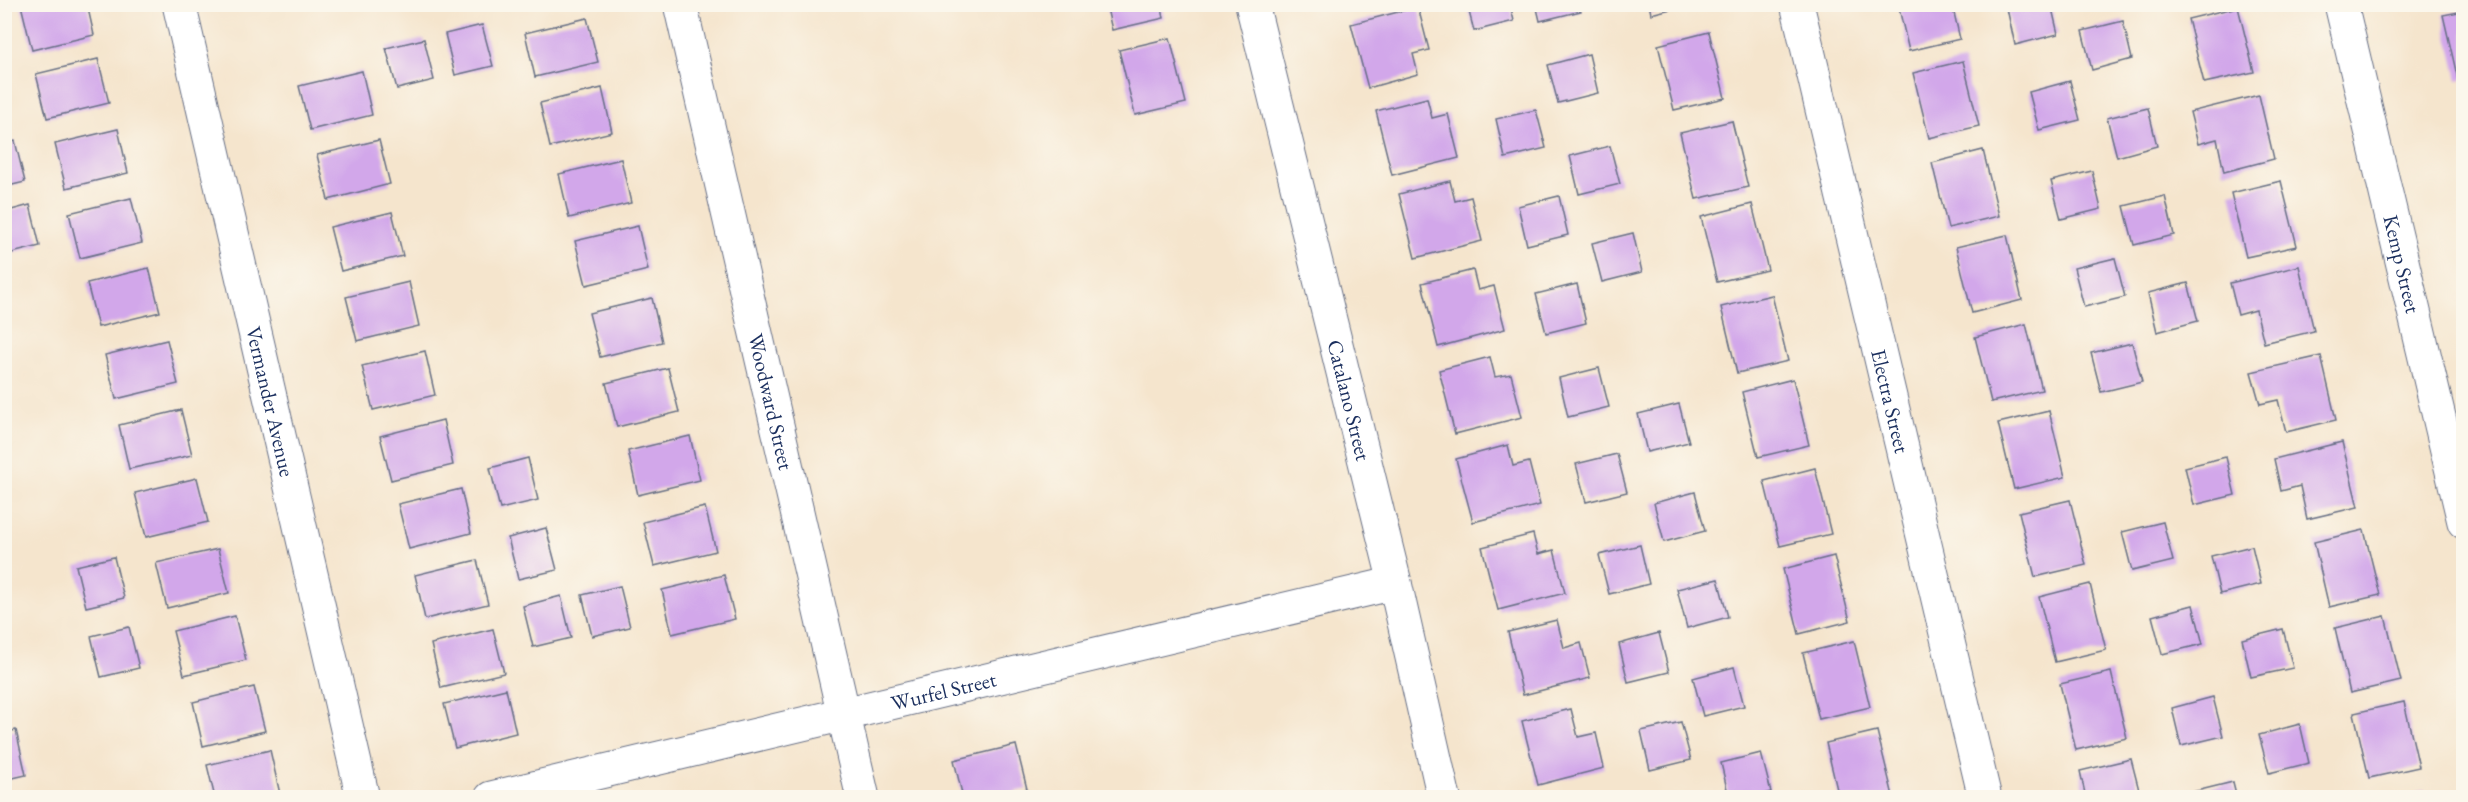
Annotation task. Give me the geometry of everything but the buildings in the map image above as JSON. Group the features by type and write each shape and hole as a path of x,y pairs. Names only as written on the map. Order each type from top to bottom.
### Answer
{"street":[{"name":"Vermander Avenue","path":"179,4 363,798"},
{"name":"Woodward Street","path":"680,4 863,798"},
{"name":"Catalano Street","path":"1252,4 1395,584 1444,798"},
{"name":"Electra Street","path":"1797,4 1985,798"},
{"name":"Kemp Street","path":"2341,4 2463,522"},
{"name":"Wurfel Street","path":"491,798 1395,584"}]}
